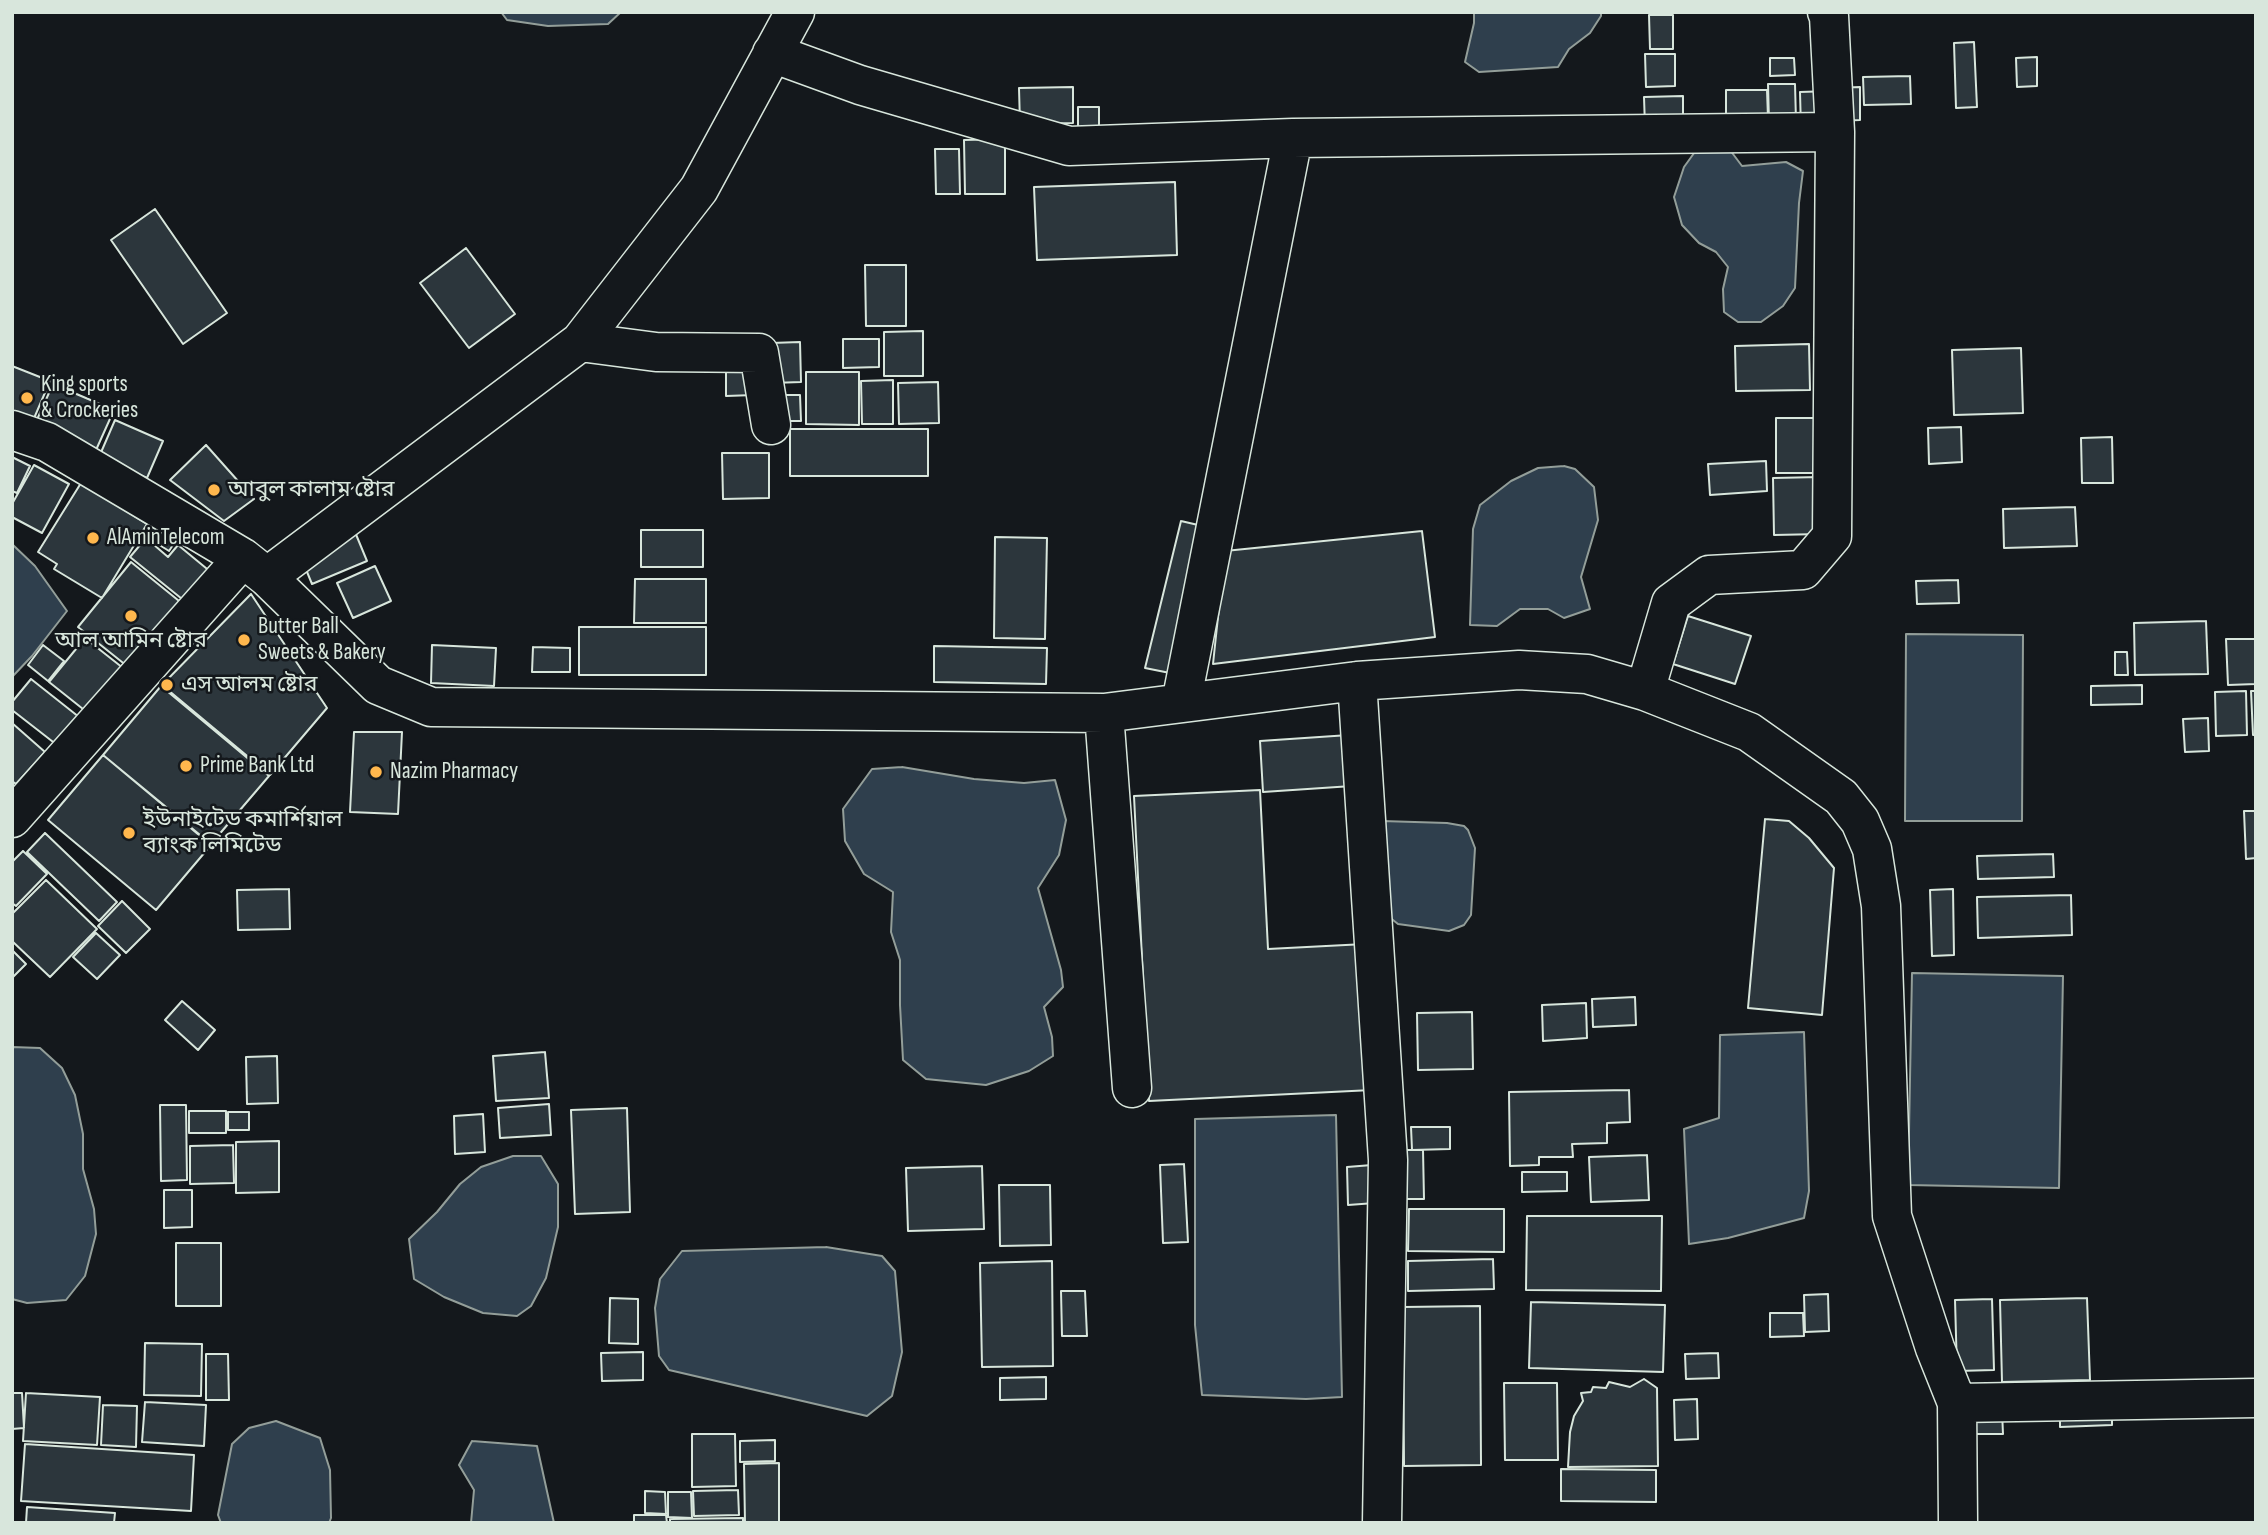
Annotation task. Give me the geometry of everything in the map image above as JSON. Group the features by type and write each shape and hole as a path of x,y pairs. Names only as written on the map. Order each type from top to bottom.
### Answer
{"street":[{"path":"12,818 255,568 580,342 699,189 794,12"},
{"path":"1645,691 1671,603 1709,575 1803,570 1832,536 1835,132 1827,12"},
{"path":"772,53 860,85 1069,146 1293,138 1835,132"},
{"path":"1181,703 1293,138"},
{"path":"580,342 656,352 759,353 771,425"},
{"path":"12,430 47,442 255,568 377,685 431,707 1104,713 1357,681 1519,670 1587,674 1645,691 1749,732 1841,797 1860,821 1872,849 1881,906 1892,1216 1935,1348 1957,1404 1958,1523"},
{"path":"1357,681 1388,1160 1382,1523"},
{"path":"1104,713 1132,1088"},
{"path":"1957,1404 2256,1398"}],"water":[{"path":"501,12 621,12 608,24 548,26 507,20"},
{"path":"1474,12 1601,12 1601,16 1590,33 1569,49 1558,67 1479,72 1465,62"},
{"path":"1697,149 1730,150 1742,166 1786,162 1803,171 1795,288 1783,306 1761,322 1738,322 1724,312 1723,289 1728,267 1716,252 1699,243 1682,225 1674,197 1684,167"},
{"path":"1564,466 1575,469 1594,487 1598,520 1581,577 1590,609 1564,618 1548,609 1520,609 1497,626 1470,625 1473,529 1480,505 1511,481 1538,468"},
{"path":"12,544 35,566 67,611 12,677"},
{"path":"1906,634 2023,635 2022,821 1905,821"},
{"path":"902,767 974,779 1024,783 1055,780 1066,820 1059,855 1038,888 1061,970 1063,987 1044,1007 1052,1037 1053,1056 1029,1071 986,1085 926,1079 903,1060 900,960 891,932 893,892 864,874 845,841 843,809 872,769"},
{"path":"1382,821 1447,823 1464,826 1468,830 1475,848 1471,915 1464,925 1449,931 1398,924 1383,912"},
{"path":"1912,973 2063,976 2059,1188 1908,1185"},
{"path":"1804,1032 1809,1191 1804,1218 1728,1238 1689,1244 1684,1129 1719,1118 1720,1035"},
{"path":"12,1047 40,1048 62,1068 75,1095 83,1134 83,1169 94,1209 96,1234 85,1276 66,1300 27,1303 12,1299"},
{"path":"1336,1115 1342,1397 1306,1399 1202,1395 1195,1325 1195,1119"},
{"path":"513,1156 541,1156 558,1184 558,1227 546,1278 531,1306 517,1316 483,1313 444,1297 414,1279 409,1239 437,1212 460,1184 481,1167"},
{"path":"826,1247 882,1256 895,1271 902,1352 892,1396 867,1416 669,1370 659,1356 655,1308 660,1279 682,1251"},
{"path":"276,1421 320,1438 330,1470 329,1523 221,1523 218,1515 232,1444 249,1428"},
{"path":"472,1441 537,1446 554,1523 471,1523 474,1490 459,1465"}],"building":[{"path":"1649,15 1673,15 1673,49 1650,49"},
{"path":"1974,42 1977,107 1956,108 1954,43"},
{"path":"1645,54 1675,54 1675,86 1646,87"},
{"path":"2037,57 2037,86 2017,87 2016,58"},
{"path":"1770,58 1794,58 1795,75 1770,76"},
{"path":"1910,76 1911,104 1864,105 1863,77"},
{"path":"1768,84 1795,84 1796,121 1769,122"},
{"path":"1073,87 1073,123 1020,124 1019,88"},
{"path":"1860,87 1860,120 1836,121 1836,88"},
{"path":"1726,90 1767,90 1768,118 1726,119"},
{"path":"1831,91 1832,128 1801,130 1800,92"},
{"path":"1683,96 1683,126 1645,127 1644,97"},
{"path":"1078,107 1099,107 1099,131 1078,131"},
{"path":"1005,139 1005,194 965,194 964,140"},
{"path":"935,149 959,149 960,194 936,194"},
{"path":"1175,182 1177,255 1037,260 1034,187"},
{"path":"155,209 227,313 183,344 111,240"},
{"path":"466,248 515,314 469,348 420,283"},
{"path":"865,265 906,265 906,326 866,326"},
{"path":"923,331 923,376 884,376 884,332"},
{"path":"843,339 879,339 879,367 843,368"},
{"path":"800,342 801,382 772,383 771,343"},
{"path":"1809,344 1810,390 1736,391 1735,346"},
{"path":"2021,348 2023,413 1954,415 1952,350"},
{"path":"726,359 753,359 754,395 726,396"},
{"name":"King sports & Crockeries","path":"12,366 50,381 32,423 12,415"},
{"path":"806,372 859,372 859,425 806,424"},
{"path":"893,380 893,424 862,424 861,381"},
{"path":"938,382 939,423 899,424 898,383"},
{"path":"53,384 114,410 96,450 35,424"},
{"path":"781,395 800,395 801,421 782,421"},
{"path":"1776,418 1820,418 1820,473 1776,473"},
{"path":"115,420 163,441 147,478 99,457"},
{"path":"1961,427 1962,462 1929,464 1928,428"},
{"path":"790,429 928,429 928,476 790,476"},
{"path":"2112,437 2113,483 2082,483 2081,438"},
{"name":"আবুল কালাম ষ্টোর","path":"206,445 254,499 224,521 170,480"},
{"path":"722,453 769,453 769,498 723,499"},
{"path":"12,457 30,466 17,493 12,491"},
{"path":"1766,461 1767,491 1710,495 1708,464"},
{"path":"34,465 69,484 42,533 12,517 12,504"},
{"path":"1820,477 1821,534 1774,535 1773,478"},
{"name":"AlAminTelecom","path":"81,483 147,524 102,598 54,569 57,564 38,552"},
{"path":"2075,507 2077,546 2004,548 2003,509"},
{"path":"158,516 182,531 169,551 145,536"},
{"path":"1181,521 1211,528 1175,674 1145,668"},
{"path":"641,530 703,530 703,567 641,567"},
{"path":"1422,531 1435,637 1213,664 1225,551"},
{"path":"355,532 367,561 312,584 300,555"},
{"path":"995,537 1047,538 1045,639 994,638"},
{"path":"146,538 168,557 178,545 212,573 187,603 130,557"},
{"name":"আল আমিন ষ্টোর","path":"131,562 184,605 132,670 78,627"},
{"path":"375,566 391,601 353,618 337,583"},
{"path":"635,579 706,579 706,623 634,623"},
{"path":"1958,580 1959,603 1917,604 1916,581"},
{"name":"Butter Ball Sweets & Bakery","path":"251,594 327,708 270,775 162,685"},
{"path":"1688,616 1751,636 1735,684 1673,664"},
{"path":"2206,621 2208,674 2135,675 2134,623"},
{"path":"579,627 706,627 706,675 579,675"},
{"path":"85,638 123,668 88,713 49,682"},
{"path":"2226,639 2256,639 2256,684 2228,685"},
{"path":"43,645 64,661 48,681 28,665"},
{"path":"432,645 496,648 494,686 431,683"},
{"path":"934,646 1047,648 1046,684 934,682"},
{"path":"533,647 570,648 570,672 532,672"},
{"path":"2115,652 2127,652 2128,675 2115,675"},
{"path":"31,679 79,717 57,745 12,710 12,702"},
{"path":"2142,685 2142,704 2091,705 2091,686"},
{"name":"Prime Bank Ltd","path":"161,686 269,776 211,844 103,755"},
{"path":"2246,691 2247,735 2216,736 2215,692"},
{"path":"2251,691 2256,691 2256,735 2253,735"},
{"path":"2208,718 2209,751 2185,752 2183,719"},
{"path":"12,723 45,752 16,784 12,781"},
{"name":"Nazim Pharmacy","path":"354,732 402,732 398,814 350,812"},
{"path":"1349,735 1352,786 1263,792 1260,741"},
{"name":"ইউনাইটেড কমার্শিয়াল ব্যাংক লিমিটেড","path":"103,755 211,845 156,910 48,820"},
{"path":"1260,790 1268,949 1365,944 1372,1090 1149,1101 1134,796"},
{"path":"2244,811 2256,811 2256,858 2246,859"},
{"path":"1765,819 1789,821 1809,838 1834,868 1822,1015 1748,1008"},
{"path":"45,833 117,902 99,921 27,852"},
{"path":"23,851 47,874 16,906 12,903 12,862"},
{"path":"2053,854 2054,877 1978,879 1977,856"},
{"path":"46,880 97,929 50,977 12,941 12,914"},
{"path":"289,889 290,929 238,930 237,890"},
{"path":"1953,889 1954,955 1932,956 1930,890"},
{"path":"2071,895 2072,935 1978,938 1977,897"},
{"path":"122,901 150,929 126,953 98,926"},
{"path":"96,933 120,955 97,979 73,957"},
{"path":"12,950 26,964 12,978"},
{"path":"1635,997 1636,1025 1593,1027 1592,999"},
{"path":"182,1001 215,1030 198,1050 165,1020"},
{"path":"1586,1003 1587,1038 1543,1041 1542,1005"},
{"path":"1472,1012 1473,1069 1418,1070 1417,1013"},
{"path":"545,1052 549,1098 496,1101 493,1056"},
{"path":"277,1056 278,1103 247,1104 246,1057"},
{"path":"1629,1090 1630,1122 1607,1123 1607,1143 1572,1144 1573,1157 1539,1157 1539,1165 1510,1166 1509,1092"},
{"path":"549,1104 551,1135 500,1138 498,1108"},
{"path":"160,1105 186,1105 187,1180 161,1181"},
{"path":"627,1108 630,1212 575,1214 571,1110"},
{"path":"189,1111 226,1111 226,1133 189,1133"},
{"path":"228,1112 249,1112 249,1130 228,1130"},
{"path":"483,1114 485,1152 455,1154 454,1116"},
{"path":"1411,1127 1450,1127 1450,1149 1412,1150"},
{"path":"279,1141 279,1192 236,1193 236,1142"},
{"path":"233,1145 234,1183 190,1184 190,1146"},
{"path":"1396,1150 1423,1150 1424,1199 1396,1199"},
{"path":"1647,1155 1649,1200 1591,1202 1589,1157"},
{"path":"1184,1164 1188,1242 1163,1243 1160,1165"},
{"path":"1372,1165 1375,1203 1348,1205 1347,1167"},
{"path":"982,1166 984,1229 908,1231 906,1168"},
{"path":"1522,1172 1567,1172 1567,1191 1522,1192"},
{"path":"999,1185 1050,1185 1051,1245 1000,1246"},
{"path":"164,1190 192,1190 192,1227 164,1228"},
{"path":"1409,1209 1504,1209 1504,1252 1408,1251"},
{"path":"1527,1216 1662,1216 1661,1291 1526,1290"},
{"path":"176,1243 221,1243 221,1306 176,1306"},
{"path":"1493,1259 1494,1289 1408,1291 1408,1261"},
{"path":"1052,1261 1053,1366 982,1367 980,1263"},
{"path":"1061,1291 1085,1291 1087,1336 1062,1336"},
{"path":"1828,1294 1829,1331 1805,1332 1804,1295"},
{"path":"610,1298 638,1299 638,1344 609,1343"},
{"path":"2087,1298 2090,1380 2002,1382 2000,1300"},
{"path":"1992,1299 1994,1370 1957,1371 1955,1300"},
{"path":"1531,1302 1665,1305 1663,1372 1529,1368"},
{"path":"1480,1306 1481,1465 1404,1466 1403,1307"},
{"path":"1770,1313 1803,1313 1804,1336 1770,1337"},
{"path":"145,1343 202,1344 201,1396 144,1395"},
{"path":"643,1352 643,1380 602,1381 601,1353"},
{"path":"1718,1353 1719,1378 1686,1379 1685,1354"},
{"path":"206,1354 228,1354 229,1400 206,1400"},
{"path":"1046,1377 1046,1399 1000,1400 1000,1378"},
{"path":"1644,1379 1657,1388 1658,1466 1568,1467 1570,1432 1574,1416 1583,1401 1581,1393 1591,1392 1593,1387 1606,1388 1609,1382 1630,1387"},
{"path":"1504,1383 1557,1383 1558,1460 1505,1460"},
{"path":"12,1393 22,1393 24,1428 12,1429"},
{"path":"26,1393 100,1397 97,1445 23,1441"},
{"path":"1697,1399 1698,1439 1675,1440 1674,1400"},
{"path":"145,1402 206,1405 204,1446 142,1442"},
{"path":"103,1405 137,1406 136,1447 101,1445"},
{"path":"2112,1407 2112,1425 2060,1427 2060,1408"},
{"path":"1972,1411 2002,1411 2003,1434 1973,1434"},
{"path":"692,1434 735,1434 736,1486 692,1487"},
{"path":"775,1440 775,1461 740,1462 740,1441"},
{"path":"25,1444 194,1455 191,1511 21,1501"},
{"path":"779,1463 779,1523 745,1523 744,1464"},
{"path":"1561,1469 1656,1470 1656,1502 1561,1501"},
{"path":"738,1490 739,1515 694,1516 693,1491"},
{"path":"645,1491 665,1492 666,1514 645,1513"},
{"path":"668,1492 691,1492 692,1518 668,1517"},
{"path":"27,1507 115,1513 114,1523 26,1523"},
{"path":"634,1515 666,1515 667,1523 634,1523"},
{"path":"743,1518 743,1523 670,1523 670,1519"}],"place":[{"name":"King sports & Crockeries","path":"27,398"},
{"name":"আবুল কালাম ষ্টোর","path":"214,490"},
{"name":"AlAminTelecom","path":"93,538"},
{"name":"আল আমিন ষ্টোর","path":"131,616"},
{"name":"Butter Ball Sweets & Bakery","path":"244,640"},
{"name":"এস আলম ষ্টোর","path":"167,685"},
{"name":"Prime Bank Ltd","path":"186,766"},
{"name":"Nazim Pharmacy","path":"376,772"},
{"name":"ইউনাইটেড কমার্শিয়াল ব্যাংক লিমিটেড","path":"129,833"}]}
